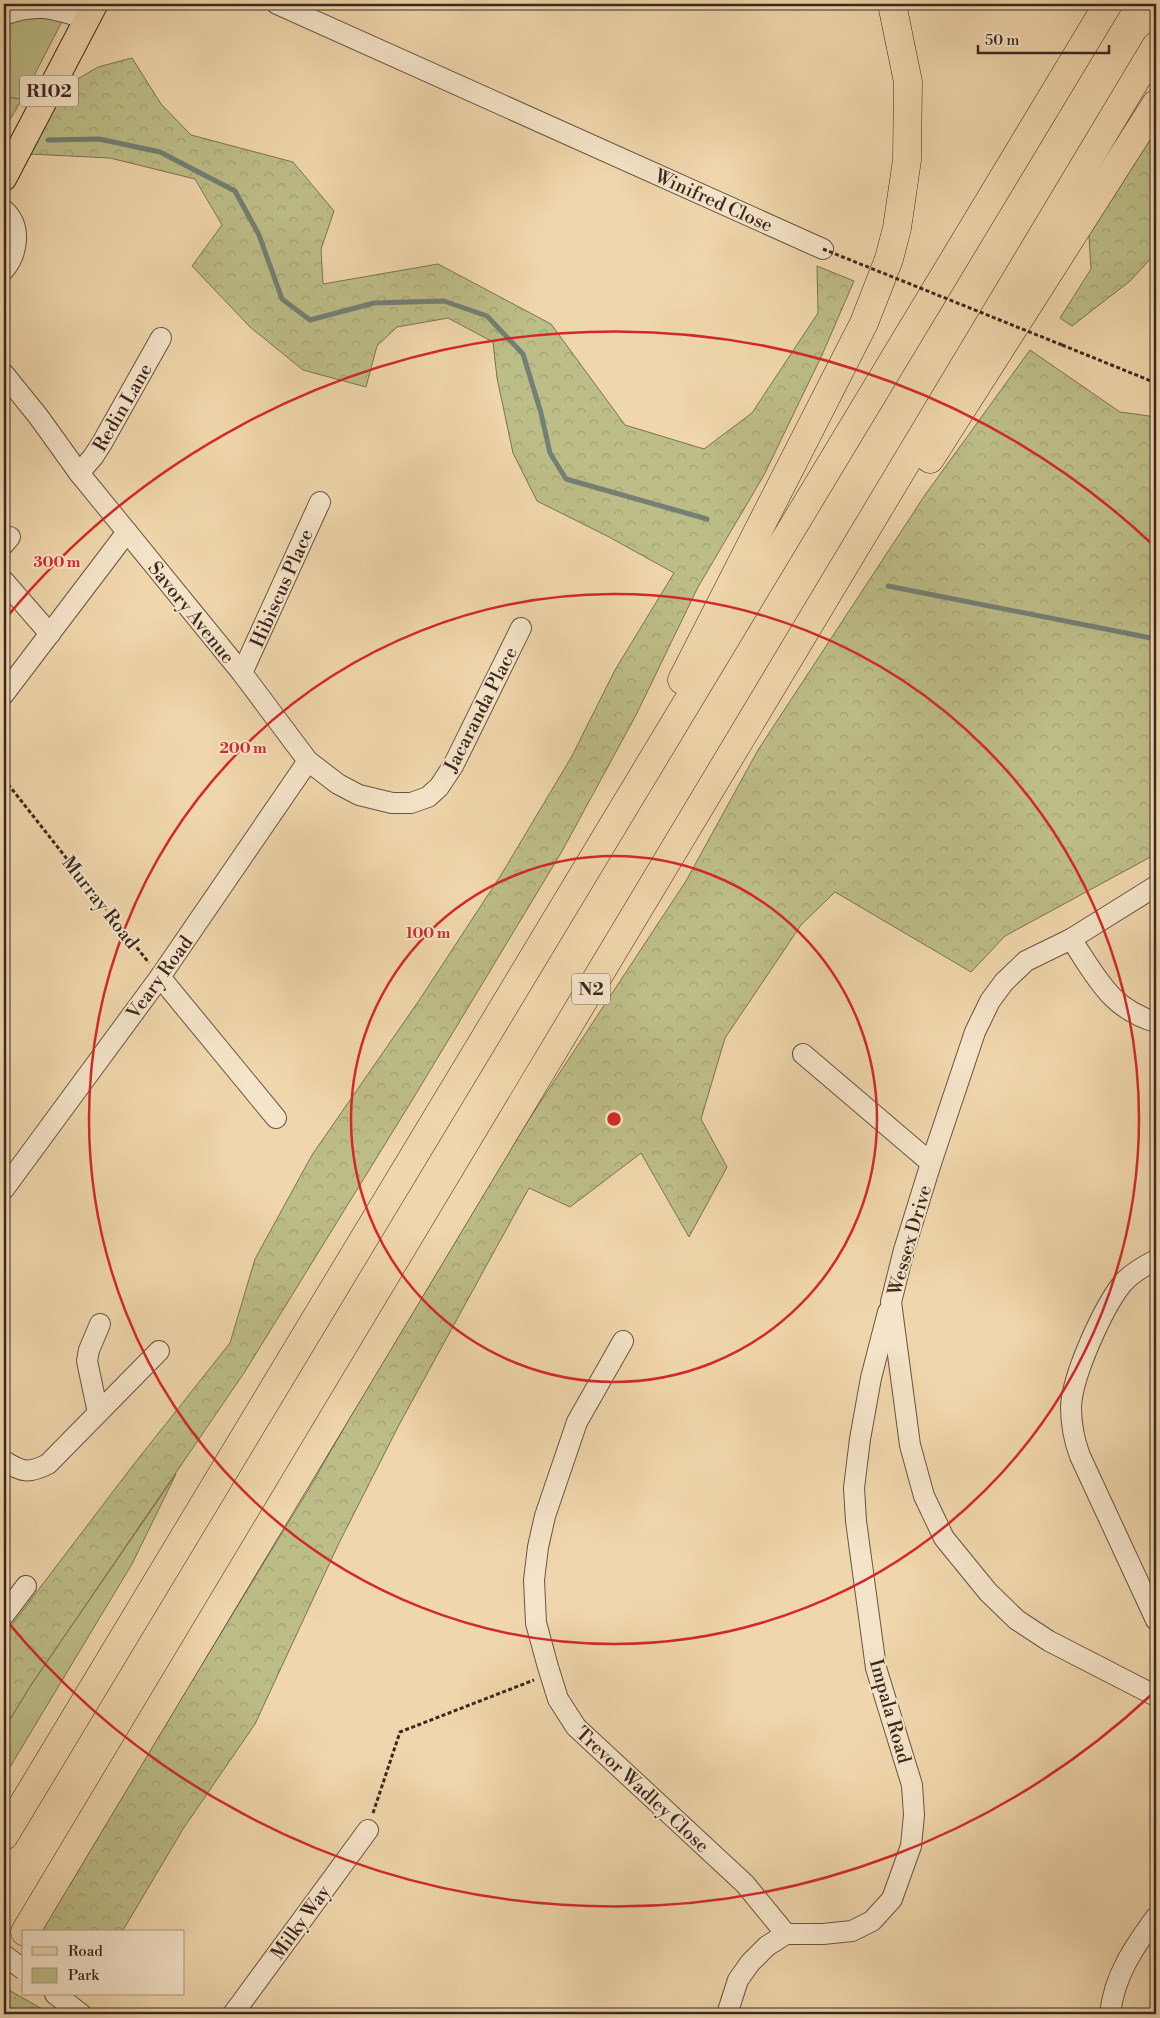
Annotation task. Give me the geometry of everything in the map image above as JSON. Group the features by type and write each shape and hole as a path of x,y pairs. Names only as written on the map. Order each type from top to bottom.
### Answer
{"highway":[{"path":"598,852 612,809 671,700 864,323 889,259 897,228 907,160 908,82 892,4"},
{"path":"4,1836 1108,4"},
{"name":"N2","path":"26,1930 1156,46"},
{"path":"676,849 691,834 712,805 1156,104"},
{"name":"N2","path":"4,1968 22,1936"}],"main road":[{"name":"R102","path":"4,178 91,11"}],"street":[{"name":"Winifred Close","path":"277,4 823,249"},
{"path":"4,15 21,9 40,6 91,11"},
{"path":"4,210 9,215 14,226 16,241 14,254 4,270"},
{"name":"Redin Lane","path":"79,473 102,443 161,338"},
{"name":"Savory Avenue","path":"4,374 38,416 79,473 242,673 308,761 338,784 360,795 392,803 411,803"},
{"name":"Hibiscus Place","path":"242,673 320,502"},
{"path":"4,694 128,532"},
{"path":"4,582 50,634"},
{"name":"Jacaranda Place","path":"411,803 428,797 439,787 449,773 521,628"},
{"name":"Veary Road","path":"4,1189 160,977 308,761"},
{"name":"Wessex Drive","path":"1156,886 1071,939 1026,961 1004,982 990,1001 975,1032 904,1250 891,1302 910,1446 924,1496 944,1538 988,1592 1018,1620 1048,1641 1156,1696"},
{"path":"1071,939 1108,994 1122,1007 1156,1022"},
{"path":"160,977 276,1118"},
{"path":"803,1054 932,1163"},
{"path":"1156,1260 1140,1268 1123,1283 1108,1304 1099,1321 1073,1389 1071,1406 1075,1441 1080,1456 1156,1620"},
{"name":"Impala Road","path":"786,1934 823,1934 852,1931 872,1921 892,1900 912,1846 914,1815 912,1785 876,1668 869,1628 855,1513 854,1488 860,1439 871,1378 891,1302"},
{"path":"98,1413 87,1361 89,1350 100,1324"},
{"name":"Trevor Wadley Close","path":"624,1341 577,1422 545,1516 538,1547 534,1580 536,1623 558,1699 576,1727 745,1884 786,1934"},
{"path":"4,1460 24,1471 32,1471 48,1464 158,1350"},
{"path":"4,1616 26,1586"},
{"name":"Milky Way","path":"233,2014 368,1830"},
{"path":"1110,2014 1112,1998 1119,1976 1132,1951 1156,1917"},
{"path":"727,2014 738,1980 750,1962 767,1946 786,1934"},
{"path":"4,1955 22,1968"},
{"path":"59,1997 81,2014"}],"path":[{"path":"823,249 1156,383"},
{"name":"Murray Road","path":"4,779 160,977"},
{"path":"368,1830 400,1732 550,1674"}],"green space":[{"path":"71,4 22,99 4,97 4,28 27,12"},
{"path":"132,58 161,104 191,135 293,162 334,211 321,249 323,284 438,264 551,324 625,425 704,449 752,413 818,313 817,266 854,281 822,355 764,475 698,587 636,715 561,853 411,1102 244,1373 31,1685 4,1729 4,1635 134,1464 230,1343 255,1259 312,1155 420,999 501,875 572,756 615,670 674,573 609,537 537,501 513,453 497,378 493,342 448,318 397,327 377,346 366,387 303,370 250,327 192,266 222,225 195,179 110,158 29,154 59,90 98,67"},
{"path":"4,97 22,99 4,130"},
{"path":"1156,120 1156,253 1130,281 1072,326 1060,318 1091,269 1088,221"},
{"path":"1030,350 1120,412 1156,417 1156,854 1005,936 971,972 835,892 801,925 725,1038 701,1119 727,1167 689,1237 641,1153 570,1207 529,1188 400,1423 339,1543 255,1724 183,1829 123,1930 40,1930 310,1487 400,1330 522,1130 686,881 758,750 925,495"},
{"path":"176,1474 132,1564 4,1777 4,1729 31,1685"},
{"path":"7,1989 51,2014 4,2014 4,1993"}],"waterway":[{"path":"48,140 99,139 160,152 235,191 259,235 282,299 310,320 374,303 444,301 487,316 523,354 541,413 550,453 566,479 707,519"},
{"path":"888,586 1156,639"}]}
